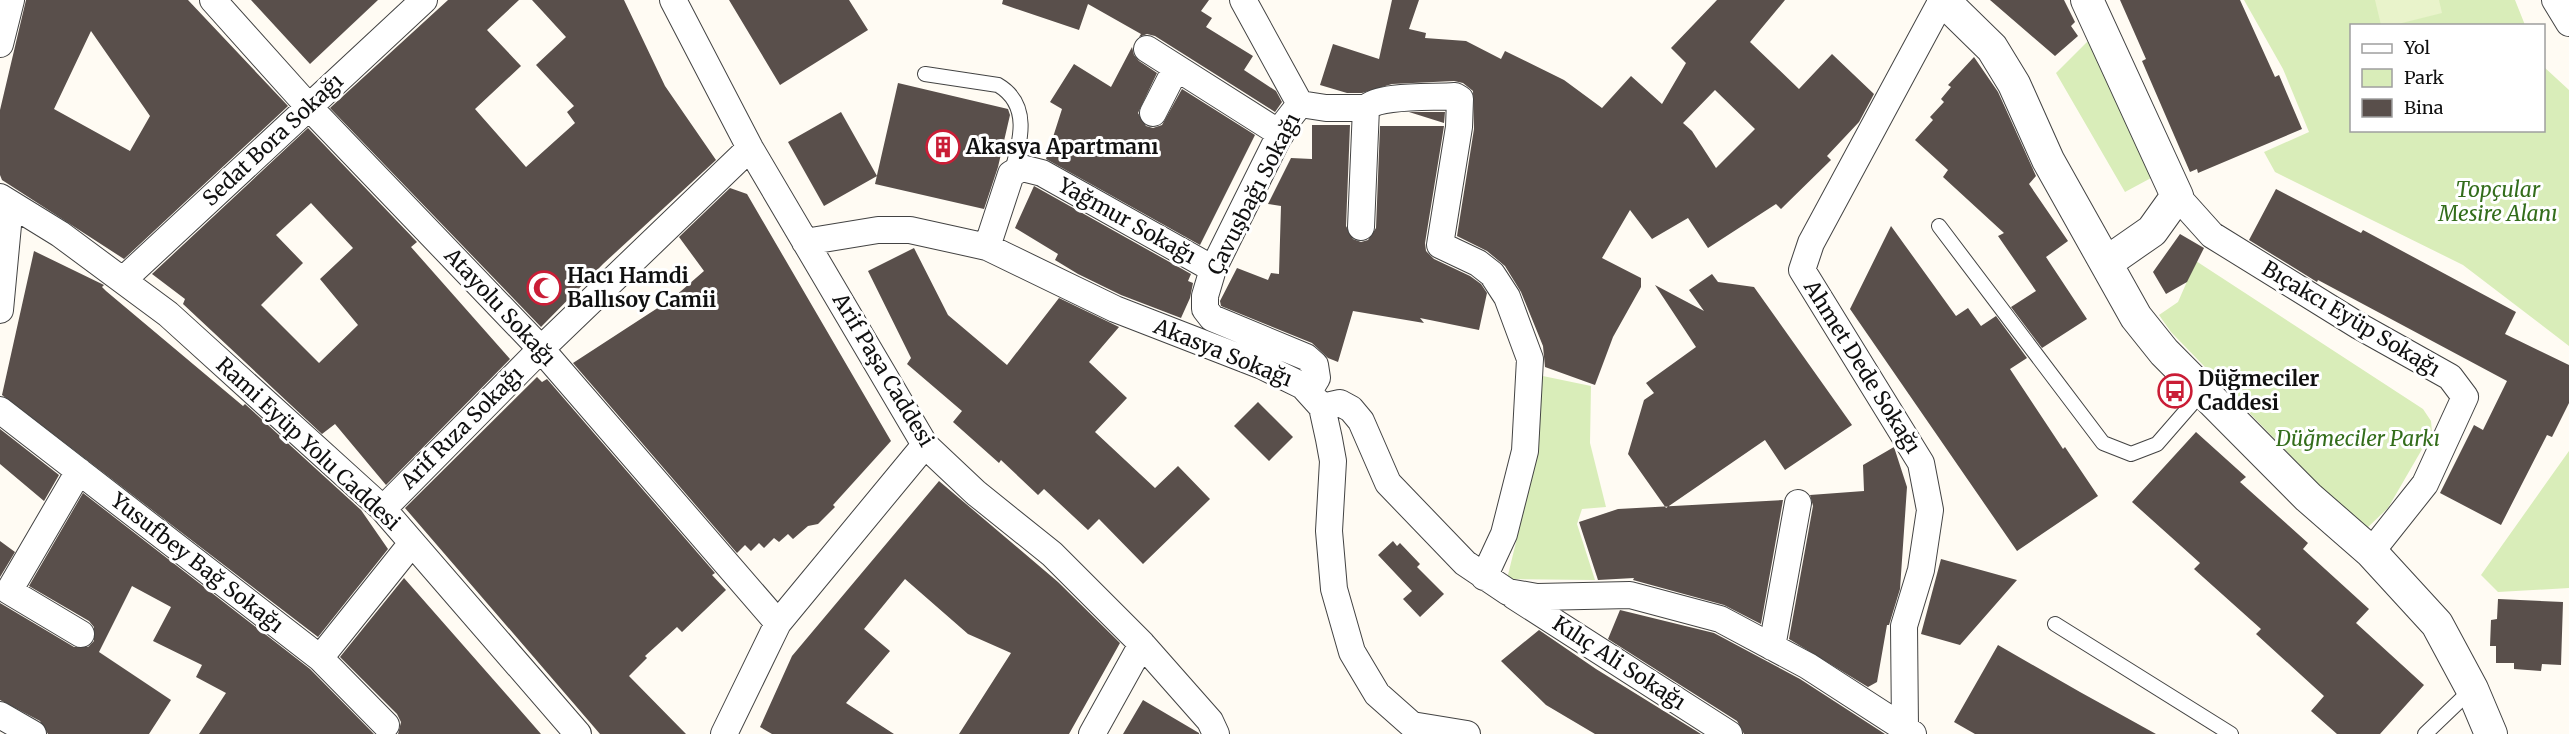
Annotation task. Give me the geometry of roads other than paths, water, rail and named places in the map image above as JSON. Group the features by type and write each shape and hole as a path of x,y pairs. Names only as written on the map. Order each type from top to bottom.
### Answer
{"street":[{"path":"0,44 10,0"},
{"name":"Atayolu Sokağı","path":"213,0 309,107 541,349 778,623"},
{"name":"Sedat Bora Sokağı","path":"123,280 424,0"},
{"name":"Arif Paşa Caddesi","path":"673,0 750,148 924,445 976,493 1052,554 1142,644 1210,721 1216,734"},
{"path":"1243,0 1300,104 1326,108 1366,108"},
{"path":"1943,0 1992,48 2014,84 2048,160 2136,317 2164,352 2308,497 2371,552 2437,624 2472,689 2491,734"},
{"name":"Ahmet Dede Sokağı","path":"1909,731 1904,626 1921,570 1930,510 1921,463 1802,270 1811,243 1943,0"},
{"name":"Bıçakcı Eyüp Sokağı","path":"2087,0 2177,196 2212,235 2359,326 2450,377 2465,397 2425,484 2371,552"},
{"path":"2555,0 2569,23"},
{"path":"1147,49 1281,134"},
{"path":"1153,113 1176,68"},
{"path":"1361,227 1366,108 1372,102 1390,100 1455,96 1460,99 1459,127 1440,245 1478,263 1492,274 1507,297 1530,359 1525,452 1504,534 1484,577 1465,563 1388,483 1361,421 1351,409 1340,403 1315,399 1333,461 1329,531 1334,589 1352,652 1377,694 1412,725 1467,734"},
{"name":"Çavuşbağı Sokağı","path":"1300,104 1286,122 1213,269 1205,296 1205,309 1212,318 1306,357 1315,365 1317,378 1315,399"},
{"name":"Arif Rıza Sokağı","path":"383,509 541,349 750,148"},
{"name":"Yağmur Sokağı","path":"1011,174 1022,168 1042,173 1213,269"},
{"path":"987,247 1011,174"},
{"path":"2106,263 2152,231 2177,196"},
{"path":"0,310 5,201"},
{"name":"Rami Eyüp Yolu Caddesi","path":"5,201 60,234 168,314 383,509 574,733"},
{"name":"Akasya Sokağı","path":"805,242 878,230 910,230 987,247 1105,305 1262,366 1303,386 1315,399"},
{"name":"Yusufbey Bağ Sokağı","path":"0,410 320,658 386,724"},
{"path":"724,734 778,623 924,445"},
{"path":"79,471 9,591 81,634"},
{"path":"1772,647 1798,503"},
{"path":"320,658 412,543"},
{"name":"Kılıç Ali Sokağı","path":"1484,577 1729,734"},
{"path":"1508,592 1537,597 1630,595 1720,619 1808,666 1909,731"},
{"path":"1092,734 1142,644"},
{"path":"0,715 33,734"}],"lane":[{"path":"926,74 998,85 1006,89 1018,107 1022,124 1011,174"},
{"path":"1939,226 2103,443 2132,454 2157,444 2204,390"},
{"path":"2055,624 2231,734"},
{"path":"2425,734 2472,689"}],"place":[{"name":"Akasya Apartmanı","path":"943,147"},
{"name":"Hacı Hamdi Ballısoy Camii","path":"544,288"},
{"name":"Düğmeciler Caddesi","path":"2175,391"}],"park label":[{"name":"Topçular Mesire Alanı","path":"2498,202"},
{"name":"Düğmeciler Parkı","path":"2358,439"}]}
